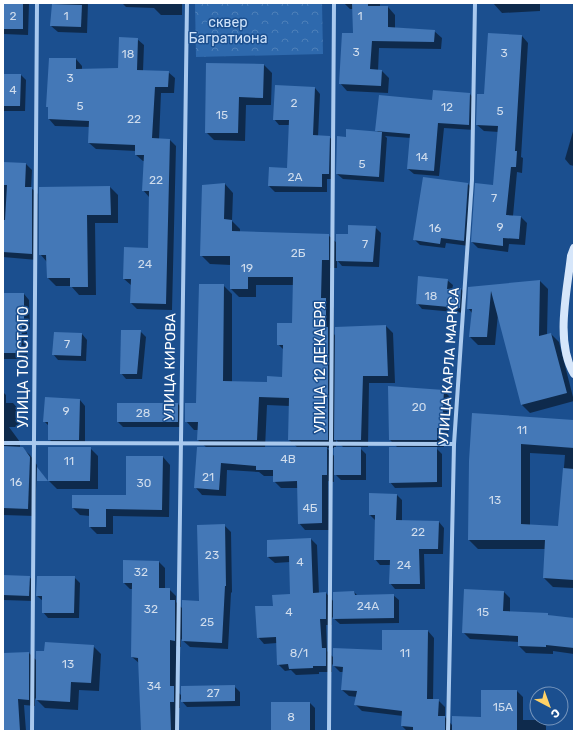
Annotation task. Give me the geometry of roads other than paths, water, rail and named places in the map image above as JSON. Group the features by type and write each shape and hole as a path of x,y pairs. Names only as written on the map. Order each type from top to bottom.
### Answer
{"street":[{"name":"УЛИЦА ТОЛСТОГО","path":"32,731 37,3"},
{"name":"УЛИЦА КИРОВА","path":"177,731 187,3"},
{"name":"УЛИЦА 12 ДЕКАБРЯ","path":"329,731 334,3"},
{"name":"УЛИЦА КАРЛА МАРКСА","path":"448,731 454,444 472,180 475,3"},
{"path":"574,248 571,256 563,332 568,364 574,374"},
{"path":"3,443 454,444"}],"park label":[{"name":"сквер Багратиона","path":"228,30"}]}
